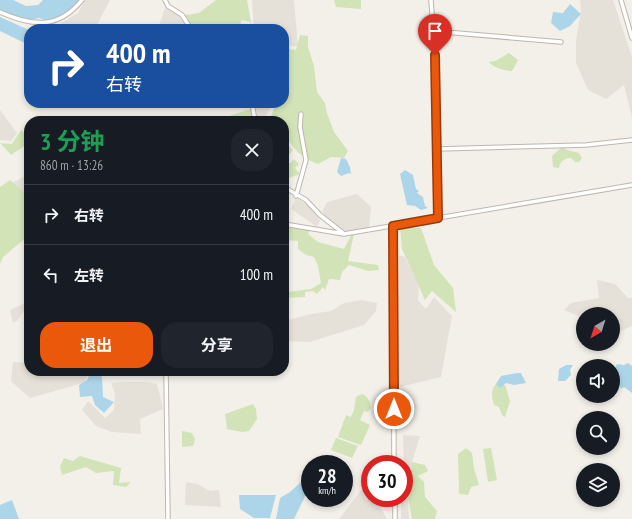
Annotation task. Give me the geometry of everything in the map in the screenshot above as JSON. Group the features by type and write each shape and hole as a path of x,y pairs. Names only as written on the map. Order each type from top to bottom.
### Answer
{"street":[{"path":"0,12 28,22 55,22 66,17 82,0"},
{"path":"165,0 168,6 182,15 188,24"},
{"path":"430,0 436,66 438,218"},
{"path":"620,0 632,38"},
{"path":"433,31 561,42"},
{"path":"296,196 306,160 300,127 301,114"},
{"path":"437,149 586,145 632,140"},
{"path":"289,225 344,234 632,184"},
{"path":"289,191 296,196 306,200 320,215 344,234"},
{"path":"393,226 394,455"},
{"path":"166,376 168,519"},
{"path":"394,507 395,519"}],"shaded area":[{"path":"85,0 110,0 98,24 59,24 78,13"},
{"path":"252,0 294,0 298,47 289,46 289,24 254,24"},
{"path":"580,0 613,0 632,57 632,118 624,85 606,99 588,90 576,63 576,40 581,11"},
{"path":"165,8 177,14 185,24 160,24"},
{"path":"256,108 270,108 266,116 257,116"},
{"path":"0,110 17,133 11,141 0,140"},
{"path":"24,177 24,207 4,187"},
{"path":"357,194 371,207 369,227 344,234 322,212 327,202"},
{"path":"296,197 309,207 320,220 317,227 291,209"},
{"path":"399,256 404,256 419,285 418,300 426,309 434,297 452,316 441,377 400,387 397,381"},
{"path":"597,280 615,284 628,298 632,298 632,326 620,331 620,307 576,307 576,315 564,310 571,303 599,298"},
{"path":"361,300 377,303 376,311 364,325 310,342 289,341 289,320 331,311 344,303"},
{"path":"24,303 24,312 22,313 18,320 13,323 10,310"},
{"path":"13,362 24,363 24,376 88,376 83,383 30,398 11,381"},
{"path":"147,382 157,384 163,409 140,419 141,434 112,432 96,426 82,410 88,401 105,418 114,410 115,394 111,383"},
{"path":"403,435 420,436 413,459 413,455 403,455"},
{"path":"186,482 197,484 210,491 219,490 221,507 185,505"},
{"path":"361,490 361,507 380,507 387,519 339,519 348,507 353,507 353,501"},
{"path":"401,507 408,507 409,519 401,519"}],"green space":[{"path":"216,0 247,0 251,22 242,20 240,24 191,24 185,15 199,13"},
{"path":"334,0 361,0 361,9 336,7"},
{"path":"300,35 308,36 308,47 314,66 317,92 325,103 334,132 348,151 344,158 331,157 318,164 304,157 298,153 289,142 289,116 271,116 274,108 289,108 289,49 296,50"},
{"path":"509,53 518,60 512,71 500,69 489,62 495,61"},
{"path":"251,109 252,116 229,116"},
{"path":"21,130 24,133 24,146 11,155 0,143 12,144"},
{"path":"289,146 293,150 289,155"},
{"path":"563,146 567,150 579,153 582,158 579,162 575,162 571,158 563,160 559,168 553,167 552,156"},
{"path":"294,159 299,164 295,168 300,174 289,178 289,164"},
{"path":"10,180 24,193 24,239 3,257 0,264 0,187"},
{"path":"289,226 310,230 308,234 318,242 344,249 351,235 354,234 348,261 378,265 379,270 368,271 349,265 342,272 340,280 329,279 325,290 323,287 317,294 313,291 305,292 305,297 289,298 289,292 311,289 321,283 318,266 314,257 306,255 298,249 298,241 289,240"},
{"path":"400,228 421,228 434,265 453,288 456,312 432,291 425,300 402,249"},
{"path":"496,384 505,385 510,401 505,417 502,415 499,407 494,405 492,392"},
{"path":"362,394 366,396 370,402 371,409 367,412 364,411 360,420 370,425 361,445 338,437 346,415 351,417 354,410 356,397"},
{"path":"253,404 256,409 257,419 249,431 242,432 227,429 225,414"},
{"path":"182,431 192,433 195,439 193,446 182,447"},
{"path":"336,438 358,446 353,456 344,455 331,450"},
{"path":"466,448 472,453 474,468 479,485 471,487 468,495 459,494 458,454"},
{"path":"491,448 497,480 488,482 483,449"},
{"path":"80,456 121,468 119,483 131,482 126,487 113,485 114,471 96,473 86,467 62,475 60,466 64,458 73,461"},
{"path":"413,462 425,465 428,471 418,476 424,482 425,497 437,511 435,519 412,519 410,507 413,507"}],"water":[{"path":"0,0 13,0 26,6 38,5 43,0 81,0 64,17 48,21 39,18 25,21 0,11"},
{"path":"570,4 581,14 570,26 560,31 551,23 553,12 563,13"},
{"path":"0,17 24,28 24,43 0,31"},
{"path":"341,158 346,159 350,167 351,174 349,173 341,176 337,172"},
{"path":"405,170 413,175 416,189 419,191 417,193 423,197 425,206 428,208 421,210 415,206 407,205 400,174"},
{"path":"628,363 632,366 632,393 624,387 621,389 620,386 620,364 624,365"},
{"path":"566,365 573,365 570,370 571,375 565,381 558,381 559,369"},
{"path":"521,373 526,383 514,385 506,383 500,388 496,384 501,376"},
{"path":"89,376 101,376 103,397 114,402 104,413 95,405 92,396 80,397 79,385 87,380"},
{"path":"301,482 301,505 294,519 276,519 280,498 290,492"},
{"path":"239,495 276,495 270,518 254,518 240,509"},
{"path":"12,500 19,519 0,519 0,505"}],"route":[{"path":"394,409 393,226 438,218 435,55"}]}
